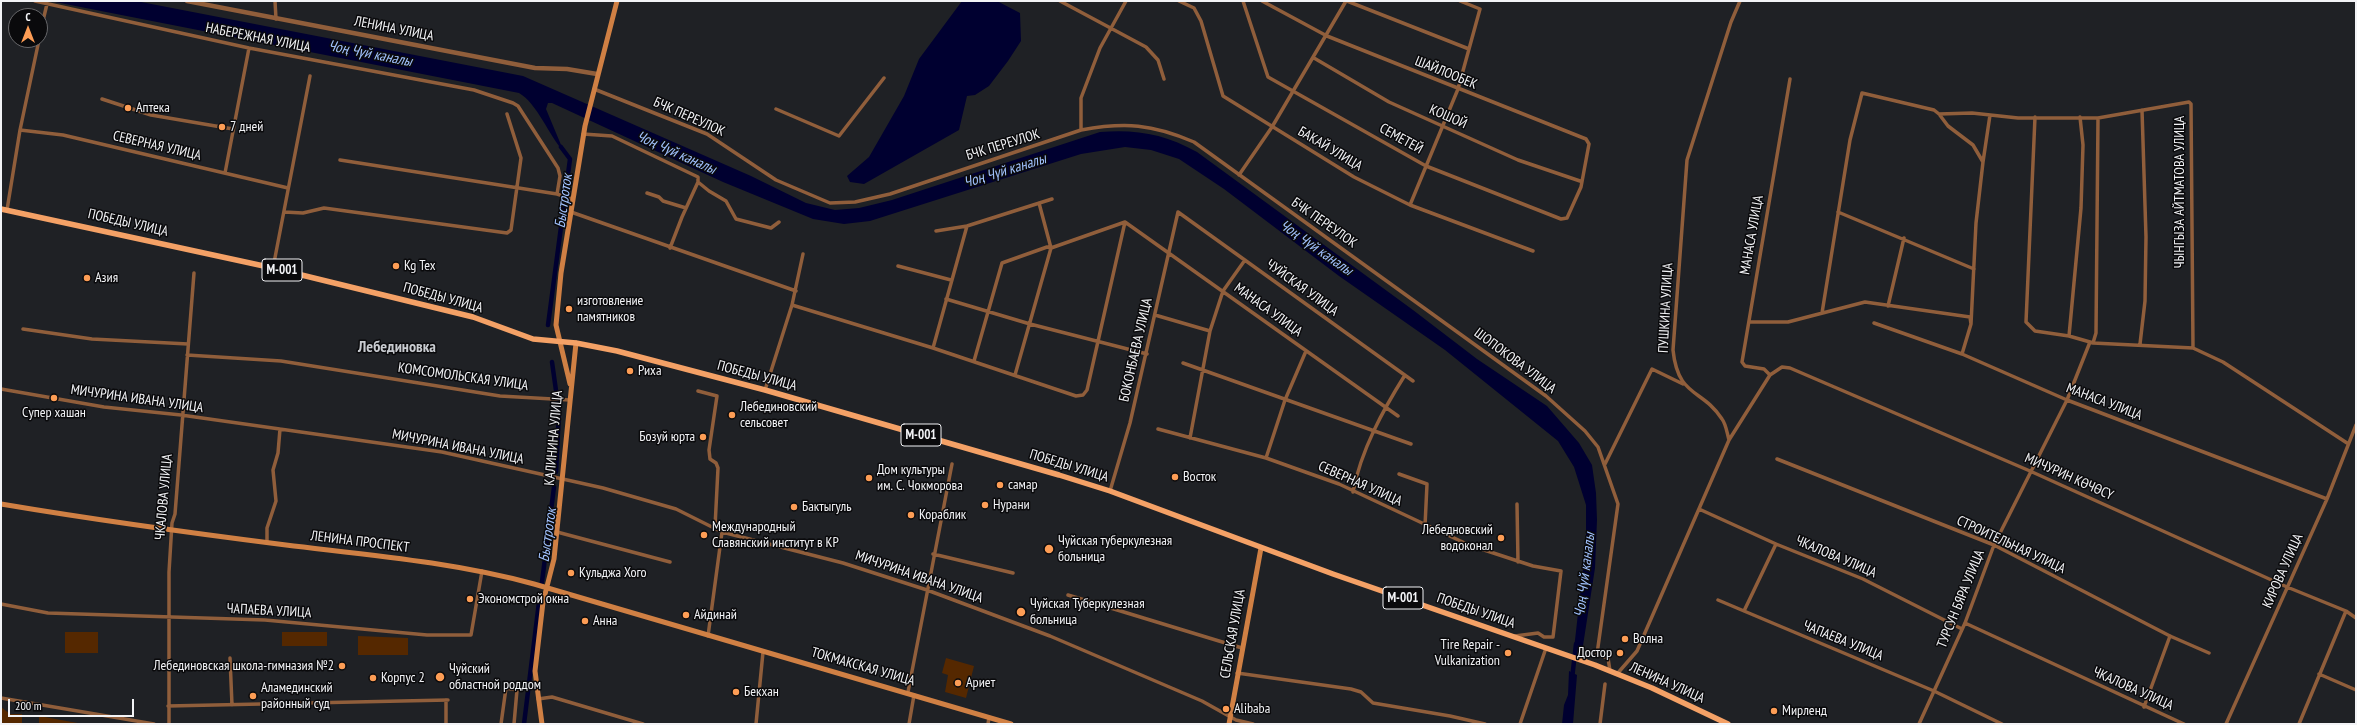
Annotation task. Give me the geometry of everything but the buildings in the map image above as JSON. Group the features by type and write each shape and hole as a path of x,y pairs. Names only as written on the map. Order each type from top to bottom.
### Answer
{"main road":[{"name":"КАЛИНИНА УЛИЦА","path":"570,384 556,325 557,307 584,126 617,1"},
{"name":"ПОБЕДЫ УЛИЦА","path":"4,210 273,268 474,317 533,339 576,343 616,351 765,390 1110,491 1261,548 1595,665"},
{"name":"КАЛИНИНА УЛИЦА","path":"542,724 535,671 543,602 548,589 557,532 570,400 570,384 576,343"},
{"name":"ЛЕНИНА ПРОСПЕКТ","path":"1,504 172,531 433,562 482,571 708,636"},
{"name":"СЕЛЬСКАЯ УЛИЦА","path":"1228,724 1261,548"},
{"name":"ТОКМАКСКАЯ УЛИЦА","path":"708,636 915,694 1011,724"},
{"name":"ЛЕНИНА УЛИЦА","path":"1595,665 1728,724"}],"street":[{"name":"НАБЕРЕЖНАЯ УЛИЦА","path":"35,1 249,48 474,90 516,104 558,168 560,176 559,195"},
{"name":"ЛЕНИНА УЛИЦА","path":"187,1 535,68 567,69 597,74"},
{"path":"275,1 276,19"},
{"path":"1060,1 1146,47 1158,60 1164,79"},
{"path":"1081,130 1081,98 1100,48 1126,1"},
{"name":"БАКАЙ УЛИЦА","path":"1179,1 1194,8 1201,21 1223,96 1354,177 1410,205 1533,251"},
{"name":"СЕМЕТЕЙ","path":"1243,1 1268,78 1426,166 1563,220 1567,218 1581,187 1580,181"},
{"name":"ШАЙЛООБЕК","path":"1262,1 1327,36 1586,139 1589,144 1580,181"},
{"path":"1239,175 1293,93 1346,1 1469,49"},
{"path":"1410,205 1441,126 1458,89 1480,9 1460,1"},
{"name":"ПУШКИНА УЛИЦА","path":"1729,440 1723,419 1683,384 1675,365 1673,350 1687,160 1730,22 1740,1"},
{"path":"46,8 47,4"},
{"path":"4,210 37,48"},
{"path":"225,173 249,48"},
{"name":"КОШОЙ","path":"1314,58 1389,102 1518,160 1580,181"},
{"path":"273,268 310,76"},
{"path":"776,109 839,136 884,78"},
{"name":"МАНАСА УЛИЦА","path":"1770,375 1764,369 1744,366 1742,362 1790,79"},
{"name":"БЧК ПЕРЕУЛОК","path":"594,88 707,134 776,180 830,203 855,202 890,194 1081,130 1103,126 1132,124 1170,132 1194,142 1398,289"},
{"path":"1822,313 1850,140 1862,93 1934,110 1947,125 1973,145 1983,162"},
{"path":"102,99 151,115 233,129"},
{"name":"ЧЫНГЫЗА АЙТМАТОВА УЛИЦА","path":"1939,114 1965,113 2018,118 2036,116 2098,118 2186,102 2191,104 2193,348"},
{"path":"2140,344 2145,301 2146,222 2142,110"},
{"path":"284,212 303,214 324,208 502,232 511,230 518,189 521,158 507,114"},
{"path":"1962,354 1971,324 1970,317 1976,223 1990,116"},
{"path":"2036,116 2025,319 2029,328 2035,331 2069,336 2091,342 2193,348 2223,362 2347,443"},
{"path":"2069,336 2081,208 2083,145 2080,117"},
{"name":"ТУРСУН БЯРА УЛИЦА","path":"1919,724 1965,623 1994,545 2066,400 2091,342 2096,334 2098,118"},
{"name":"СЕВЕРНАЯ УЛИЦА","path":"20,130 63,135 288,188"},
{"path":"583,134 612,136 698,177 698,182 670,248"},
{"path":"340,160 559,195 572,199"},
{"path":"698,182 709,191 726,201 736,219 771,228 779,222"},
{"path":"647,193 659,197 663,201 686,208"},
{"path":"936,230 967,226 1052,199"},
{"path":"1015,375 1030,324 1049,248 1039,203"},
{"path":"571,212 796,291"},
{"name":"БОКОНБАЕВА УЛИЦА","path":"1110,491 1130,423 1147,354 1178,212"},
{"name":"ЧУЙСКАЯ УЛИЦА","path":"1178,212 1413,381"},
{"path":"1838,212 1904,238 1974,269"},
{"path":"974,361 1002,263 1125,222"},
{"path":"792,305 974,361 1076,396 1083,395 1087,390 1099,342 1125,222"},
{"name":"МАНАСА УЛИЦА","path":"1125,222 1398,416"},
{"path":"933,348 967,226"},
{"path":"1888,306 1904,238"},
{"path":"765,390 796,291 803,254"},
{"path":"1190,438 1210,331 1223,291 1245,260"},
{"path":"898,266 951,280"},
{"name":"ЧКАЛОВА УЛИЦА","path":"169,724 168,618 172,531 175,514 181,415 194,273"},
{"name":"ШОПОКОВА УЛИЦА","path":"1398,289 1546,396 1585,431 1598,447 1618,504 1597,654 1608,658 1610,671"},
{"path":"946,300 1030,324 1147,354"},
{"path":"1749,322 1788,322 1865,302 1970,317"},
{"path":"1155,315 1210,331"},
{"name":"МАНАСА УЛИЦА","path":"1874,323 1962,354 2066,400 2327,499"},
{"path":"23,329 92,339 188,344"},
{"path":"1266,458 1286,400 1306,350"},
{"name":"КОМСОМОЛЬСКАЯ УЛИЦА","path":"187,356 281,361 500,396 570,400"},
{"path":"1183,363 1411,444"},
{"name":"МИЧУРИН КӨЧӨСҮ","path":"1770,375 1775,370 1782,367 1790,368 2030,471 2287,587 2346,611 2356,618"},
{"path":"1605,464 1652,369 1683,384"},
{"path":"1353,492 1356,477 1385,407 1405,375"},
{"path":"1617,674 1638,651 1729,440 1770,375"},
{"name":"МИЧУРИНА ИВАНА УЛИЦА","path":"1,389 104,407 181,415 442,452 563,479 676,509 722,532 843,563 927,590 1050,636 1202,701 1230,716 1253,724"},
{"path":"698,391 717,396 709,450 710,459 716,463 718,468 715,528"},
{"name":"КИРОВА УЛИЦА","path":"2226,724 2327,499 2347,443 2356,425"},
{"path":"267,543 267,528 276,501 273,470 278,453 280,429"},
{"name":"СЕВЕРНАЯ УЛИЦА","path":"1158,429 1266,458 1339,484 1425,526 1469,545 1518,562 1561,571 1553,637 1544,637 1538,634 1514,637"},
{"name":"СТРОИТЕЛЬНАЯ УЛИЦА","path":"1777,459 1994,545 2170,636 2209,653"},
{"path":"908,692 933,554 952,464"},
{"path":"1399,474 1427,484 1425,526"},
{"path":"1517,504 1518,562"},
{"name":"ЧКАЛОВА УЛИЦА","path":"1699,509 1776,544 1863,579 1962,629"},
{"path":"557,532 670,562"},
{"path":"708,636 722,532"},
{"path":"1744,611 1776,544"},
{"path":"933,554 1013,573"},
{"name":"ЧАПАЕВА УЛИЦА","path":"1,604 48,614 266,620 426,635 471,635 482,571"},
{"path":"1068,595 1242,648"},
{"name":"ЧАПАЕВА УЛИЦА","path":"1718,600 1934,690 2002,724"},
{"path":"2299,724 2346,611"},
{"name":"ЧКАЛОВА УЛИЦА","path":"1965,623 2144,707 2184,724"},
{"path":"2144,707 2170,636"},
{"path":"1520,724 1546,648"},
{"path":"756,724 763,652"},
{"path":"230,658 232,705"},
{"path":"1238,673 1352,688 1361,692 1373,703 1450,716 1485,724"},
{"path":"2319,674 2356,690"},
{"path":"1600,724 1605,684"},
{"path":"501,724 506,688 517,690 514,724"},
{"path":"909,724 915,694"},
{"path":"538,698 552,697 643,724"},
{"path":"1,698 154,724"},
{"path":"168,706 447,700 446,724"},
{"path":"988,724 990,717"}],"shaded area":[{"path":"65,632 98,632 98,653 65,653"},
{"path":"282,632 327,632 327,646 282,646"},
{"path":"358,636 408,638 408,655 358,655"},
{"name":"Ариет","path":"946,658 974,666 966,698 945,692 948,675 942,673"},
{"path":"1,707 10,714 22,714 22,724 1,724"},
{"path":"39,716 83,724 39,724"}],"water":[{"path":"50,1 136,1 523,76 751,176 806,203 835,210 859,208 892,200 1100,132 1138,132 1162,137 1185,146 1197,152 1413,310 1477,359 1547,406 1579,443 1592,465 1596,493 1597,520 1595,568 1582,652 1574,649 1586,542 1586,505 1574,467 1558,441 1445,350 1339,276 1224,189 1179,159 1151,150 1125,147 1081,154 870,221 844,224 813,219 723,182 552,103 548,103 546,109 564,152 532,104 519,93"},
{"path":"962,1 997,1 1020,13 1021,41 989,86 975,95 967,96 959,130 864,184 850,182 847,176 869,157 904,96 919,59"},
{"path":"1569,671 1577,675 1573,724 1562,724 1564,705 1568,695"}],"waterway":[{"name":"Быстроток","path":"548,325 570,159 561,147"},
{"name":"Быстроток","path":"552,362 559,412 556,472"},
{"name":"Быстроток","path":"542,582 554,487"},
{"name":"Быстроток","path":"524,724 539,602"},
{"name":"Чоң Чүй каналы","path":"1572,679 1576,644"}],"place":[{"name":"Аптека","path":"128,108"},
{"name":"7 дней","path":"222,127"},
{"name":"Kg Tex","path":"396,266"},
{"name":"Азия","path":"87,278"},
{"name":"изготовление памятников","path":"569,309"},
{"name":"Риха","path":"630,371"},
{"name":"Супер хашан","path":"54,398"},
{"name":"Лебединовский сельсовет","path":"732,415"},
{"name":"Бозуй юрта","path":"703,437"},
{"name":"Восток","path":"1175,477"},
{"name":"Дом культуры им. С. Чокморова","path":"869,478"},
{"name":"самар","path":"1000,485"},
{"name":"Нурани","path":"985,505"},
{"name":"Бактыгуль","path":"794,507"},
{"name":"Кораблик","path":"911,515"},
{"name":"Международный Славянский институт в КР","path":"704,535"},
{"name":"Лебедновский водоконал","path":"1501,538"},
{"name":"Чуйская туберкулезная больница","path":"1049,549"},
{"name":"Кульджа Хого","path":"571,573"},
{"name":"Экономстрой окна","path":"470,599"},
{"name":"Чуйская Туберкулезная больница","path":"1021,612"},
{"name":"Айдинай","path":"686,615"},
{"name":"Анна","path":"585,621"},
{"name":"Волна","path":"1625,639"},
{"name":"Tire Repair - Vulkanization","path":"1508,653"},
{"name":"Достор","path":"1620,653"},
{"name":"Лебединовская школа-гимназия №2","path":"342,666"},
{"name":"Чуйский областной роддом","path":"440,677"},
{"name":"Корпус 2","path":"373,678"},
{"name":"Ариет","path":"958,683"},
{"name":"Бекхан","path":"736,692"},
{"name":"Аламединский районный суд","path":"253,696"},
{"name":"Alibaba","path":"1226,709"},
{"name":"Мирленд","path":"1774,711"}],"district":[{"name":"Лебединовка","path":"397,347"}]}
